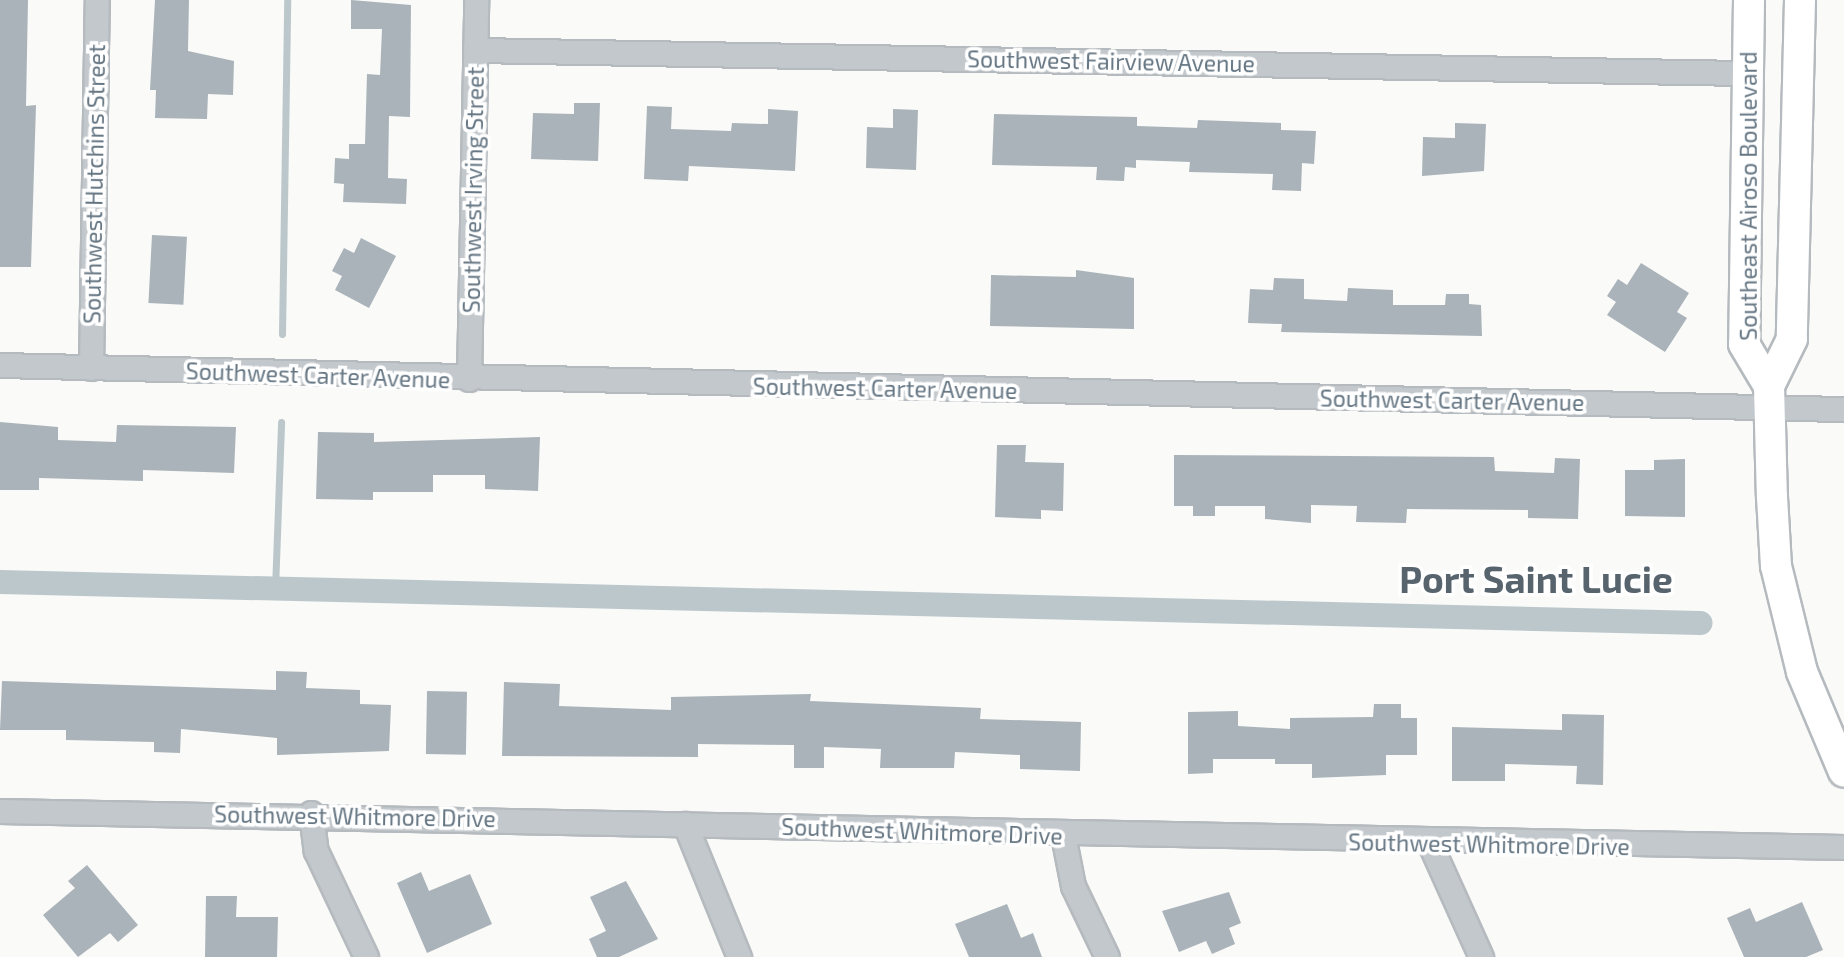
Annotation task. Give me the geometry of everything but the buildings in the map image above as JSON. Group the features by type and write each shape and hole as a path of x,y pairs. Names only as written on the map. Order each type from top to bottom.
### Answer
{"main road":[{"name":"Southeast Airoso Boulevard","path":"1749,0 1744,344 1770,396"},
{"name":"Southeast Airoso Boulevard","path":"1800,0 1792,339 1770,396 1776,566 1802,672 1844,772"}],"street":[{"name":"Southwest Hutchins Street","path":"91,368 97,0"},
{"name":"Southwest Irving Street","path":"469,379 476,0"},
{"name":"Southwest Fairview Avenue","path":"475,50 1748,73"},
{"name":"Southwest Carter Avenue","path":"0,365 469,379 1770,396 1844,409"},
{"name":"Southwest Whitmore Drive","path":"0,811 311,813 1430,844 1844,847"},
{"path":"311,813 316,851 366,957"},
{"path":"685,824 739,957"},
{"path":"1063,835 1073,886 1107,957"},
{"path":"1430,844 1481,957"}],"waterway":[{"path":"282,334 287,0"},
{"path":"275,589 281,422"},
{"path":"0,582 1701,623"}],"district":[{"name":"Port Saint Lucie","path":"1536,578"}]}
